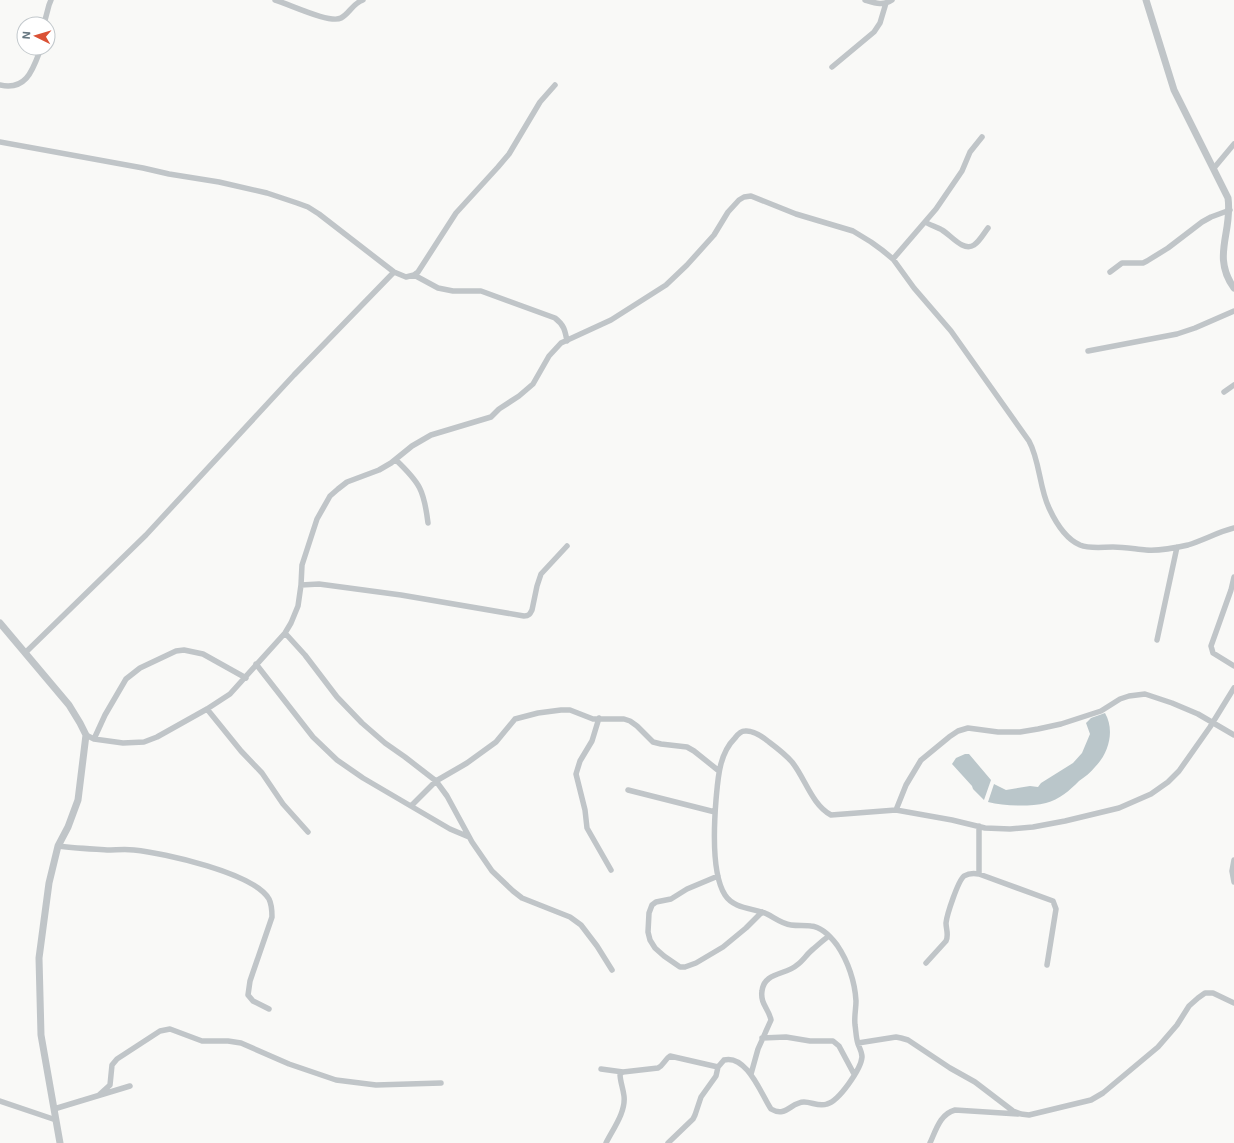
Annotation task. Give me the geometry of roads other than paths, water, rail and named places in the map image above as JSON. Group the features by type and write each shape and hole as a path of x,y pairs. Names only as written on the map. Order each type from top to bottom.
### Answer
{"street":[{"path":"46,16 51,0"},
{"path":"275,0 331,19 342,18 356,3 363,0"},
{"path":"865,0 877,4 886,3 892,0"},
{"path":"1146,0 1174,90 1226,192 1231,224 1223,253 1224,267 1228,280 1234,288"},
{"path":"832,67 874,32 880,23 886,3"},
{"path":"0,85 14,86 21,83 29,74 38,56"},
{"path":"0,142 219,182 267,193 297,202 319,214 394,272 406,277 414,275 456,213 498,167 508,154 540,102 555,85"},
{"path":"893,260 936,209 957,180 970,152 982,137"},
{"path":"1214,168 1234,144"},
{"path":"86,735 94,740 123,743 144,742 158,737 230,694 285,633 295,615 301,585 304,557 317,519 330,496 347,482 379,470 396,460 412,446 431,435 491,417 499,409 519,396 533,384 549,356 561,343 610,320 666,285 687,265 714,235 728,212 739,200 744,197 756,197 796,214 853,231 872,242 893,260 914,288 952,331 1029,441 1034,451 1039,477 1048,507 1054,519 1071,539 1079,545 1148,550 1177,547 1190,544 1234,528"},
{"path":"1110,272 1122,264 1143,263 1148,261 1202,222 1230,210"},
{"path":"925,222 942,230 960,243 969,247 978,242 988,228"},
{"path":"25,653 146,535 294,375 394,272"},
{"path":"414,275 438,288 453,291 480,291 555,318 565,328 567,341"},
{"path":"1088,351 1176,334 1195,328 1234,311"},
{"path":"1224,392 1234,385"},
{"path":"396,460 421,488 426,505 428,523"},
{"path":"301,585 319,584 401,595 528,616 531,614 537,586 542,574 567,546"},
{"path":"1157,640 1177,547"},
{"path":"1234,577 1231,590 1211,646 1213,653 1234,666"},
{"path":"0,624 69,705 86,735 78,800 68,827 58,846 49,883 39,958 41,1034 60,1143"},
{"path":"285,633 305,655 337,698 362,723 385,743 436,782 447,796 470,838 492,871 512,891 528,900 570,918 581,925 597,946 612,970"},
{"path":"94,740 105,715 126,679 140,668 176,651 184,650 203,654 246,678"},
{"path":"256,664 312,737 337,760 450,829 470,838"},
{"path":"668,1143 693,1119 701,1097 716,1076 718,1067 724,1060 732,1060 738,1063 751,1074 771,1110 778,1112 789,1109 803,1102 822,1105 832,1102 839,1097 854,1074 862,1056 858,1043 855,1023 856,1000 852,976 839,948 829,936 818,927 791,925 762,912 733,903 725,895 718,876 715,855 715,812 719,771 722,758 733,739 743,731 748,731 765,739 782,751 792,762 812,794 827,812 835,815 896,810 998,829 1033,827 1119,808 1151,794 1168,782 1179,771 1210,727 1234,688"},
{"path":"896,810 906,785 921,760 958,731 968,728 998,732 1020,732 1080,719 1101,711 1120,699 1145,694 1172,703 1234,734"},
{"path":"207,709 241,751 262,773 283,804 308,832"},
{"path":"411,806 436,782 467,763 496,742 515,719 538,713 570,710 586,717 624,719 630,721 653,742 687,747 694,750 719,771"},
{"path":"599,718 592,741 580,761 576,774 585,810 587,828 611,870"},
{"path":"628,790 715,812"},
{"path":"979,826 979,874"},
{"path":"58,846 107,850 133,850 159,854 212,867 247,882 260,891 269,898 272,907 272,917 250,981 248,995 253,1001 269,1009"},
{"path":"1234,860 1232,871 1234,882"},
{"path":"926,963 942,946 948,937 947,920 960,880 972,873 979,874 1053,901 1056,909 1047,965"},
{"path":"718,876 687,889 671,899 656,902 652,905 649,913 648,932 650,940 655,948 664,956 680,967 685,967 696,963 723,947 746,928 762,912"},
{"path":"751,1074 762,1038 771,1020 762,1002 761,992 767,980 772,975 796,966 812,949 829,936"},
{"path":"930,1143 937,1127 948,1112 955,1110 1029,1115 1072,1106 1091,1100 1103,1093 1158,1047 1178,1025 1189,1006 1205,993 1213,993 1234,1003"},
{"path":"99,1095 110,1085 112,1065 116,1059 148,1038 166,1030 176,1031 202,1041 228,1041 241,1043 289,1064 336,1080 376,1086 440,1083"},
{"path":"762,1038 786,1037 810,1041 833,1041 839,1046 854,1074"},
{"path":"858,1043 896,1038 908,1040 950,1068 975,1082 1013,1111 1021,1114"},
{"path":"600,1069 623,1072 658,1068 662,1066 670,1056 718,1067"},
{"path":"606,1143 623,1109 624,1095 620,1074 623,1072"},
{"path":"54,1109 130,1086"},
{"path":"0,1101 56,1120"}]}
